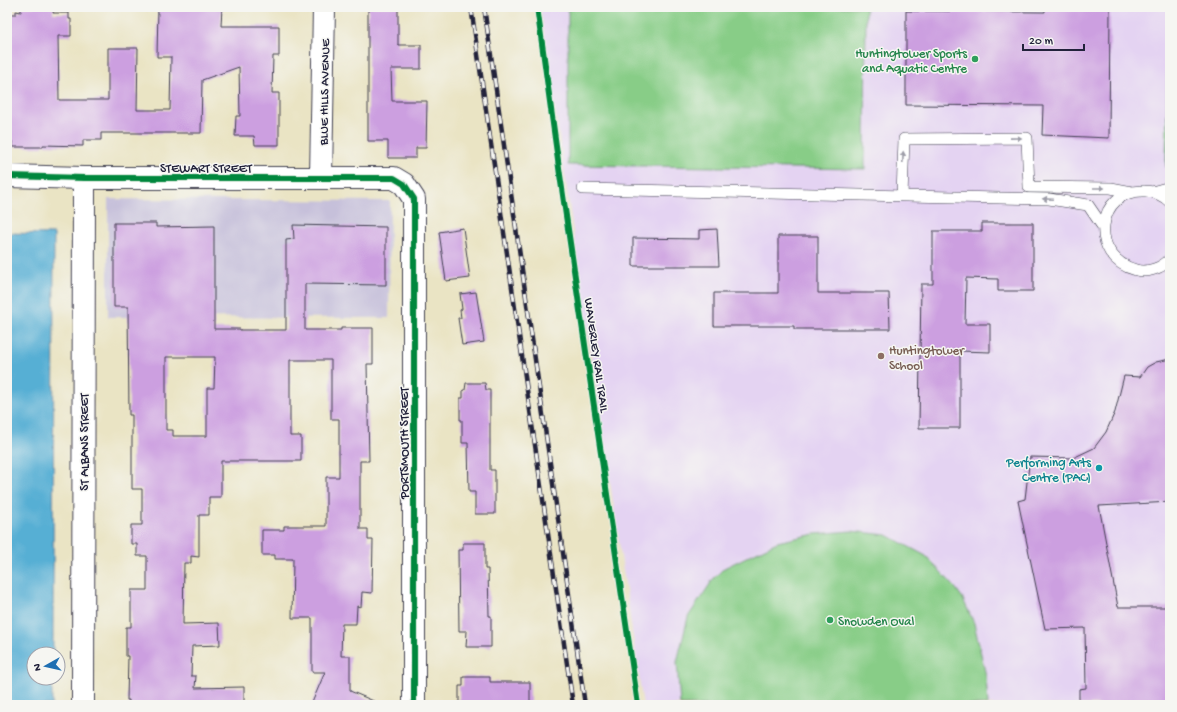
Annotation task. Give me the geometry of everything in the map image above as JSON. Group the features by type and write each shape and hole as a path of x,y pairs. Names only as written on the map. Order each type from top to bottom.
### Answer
{"street":[{"name":"BLUE HILLS AVENUE","path":"321,177 324,7"},
{"name":"STEWART STREET","path":"7,176 84,178 394,178 404,184"},
{"name":"ST ALBANS STREET","path":"83,705 84,178"},
{"name":"PORTSMOUTH STREET","path":"404,184 414,199 414,705"}],"lane":[{"path":"902,196 904,139 1027,138 1028,187 1111,188 1132,192 1152,192 1166,198 1170,202"},
{"path":"1152,192 1170,187"},
{"path":"583,189 1060,200 1088,205 1103,227"},
{"path":"1132,192 1120,198 1110,209 1106,217 1103,227 1104,239 1108,251 1116,260 1127,267 1139,271 1154,269 1169,262"}],"shaded area":[{"name":"Huntingtower School","path":"540,7 1170,7 1170,705 643,705"},
{"path":"108,199 390,201 389,318 108,317"}],"green space":[{"path":"568,7 866,7 865,169 568,165"},
{"path":"1168,27 1170,27 1170,167 1166,167"},
{"name":"Snowden Oval","path":"851,531 887,535 926,556 954,586 962,597 974,623 986,676 988,705 680,705 677,662 688,617 714,578 724,568 777,542 815,534"}],"water":[{"path":"7,233 54,234 53,646 26,646 26,686 52,686 52,705 7,705"}],"building":[{"path":"21,7 54,7 53,13 69,13 69,19 71,19 71,36 58,36 59,100 108,100 108,48 138,48 137,110 170,110 171,57 157,57 158,7 222,7 221,26 279,26 279,56 273,56 272,93 279,93 279,145 255,145 254,136 235,136 236,116 240,116 239,67 202,80 201,133 101,133 101,140 83,140 83,146 43,145 43,147 13,147 13,142 7,142 7,14 16,14 16,11 21,12"},
{"path":"368,7 398,7 398,45 421,45 421,69 391,69 392,101 427,101 426,148 416,148 416,158 388,158 388,141 368,141"},
{"name":"Huntingtower Sports and Aquatic Centre","path":"1045,7 1110,7 1109,138 1042,135 1043,106 906,105 906,11 1045,12"},
{"path":"114,223 156,223 156,227 214,226 214,329 240,330 286,330 286,240 294,239 293,225 386,227 386,285 305,284 305,330 373,328 373,364 367,364 369,461 360,461 360,529 368,529 368,540 373,540 372,593 362,592 361,607 357,606 356,624 342,624 341,656 350,656 350,691 383,705 311,705 325,672 312,672 312,618 292,618 293,559 275,559 275,555 262,555 262,530 284,530 284,526 326,526 326,477 339,477 339,419 331,419 331,360 290,360 290,436 301,436 301,461 221,461 221,497 209,497 209,515 199,515 199,557 191,556 191,563 184,563 183,624 219,623 220,645 192,646 191,676 196,676 195,688 244,687 244,705 129,705 129,700 127,700 128,656 126,656 126,627 131,627 131,590 147,590 147,556 137,556 137,544 131,544 131,525 142,525 142,489 132,489 132,415 129,415 128,307 114,307","holes":["166,357 215,357 214,388 207,388 207,436 173,436 173,430 166,430"]},
{"path":"982,223 1033,223 1033,291 998,291 998,279 966,278 965,324 990,324 990,352 960,351 960,428 919,428 921,284 933,284 933,231 982,231"},
{"path":"463,228 470,278 446,281 439,232"},
{"path":"717,229 719,266 633,266 633,238 699,239 699,230"},
{"path":"778,236 818,236 818,293 889,293 890,329 794,329 794,326 714,326 714,293 778,293"},
{"path":"476,292 484,342 462,345 458,318 461,318 460,310 462,309 460,294"},
{"path":"1170,359 1170,502 1099,506 1118,607 1170,607 1170,705 1079,705 1079,689 1086,688 1085,628 1045,629 1018,501 1025,499 1030,457 1073,458 1094,448 1106,432 1115,412 1124,376 1140,377 1147,367 1156,362"},
{"path":"466,383 485,383 486,390 490,390 490,470 495,470 495,514 475,514 475,492 469,492 468,443 462,443 462,420 460,420 460,398 463,398 463,390 465,390"},
{"path":"463,543 485,543 485,569 488,569 489,616 491,616 491,647 466,647 467,631 459,631 458,550 463,550"},
{"path":"463,677 490,677 490,682 530,682 530,705 459,705 459,686 463,686"}],"railway":[{"path":"471,7 573,705"},
{"path":"484,7 585,705"}],"cycle path":[{"name":"WAVERLEY RAIL TRAIL","path":"537,7 560,175 638,705"},
{"path":"7,176 84,178 394,178 404,184 414,199 414,705"}],"place":[{"name":"Huntingtower Sports and Aquatic Centre","path":"975,59"},
{"name":"Huntingtower School","path":"881,356"},
{"name":"Performing Arts Centre (PAC)","path":"1099,468"},
{"name":"Snowden Oval","path":"830,620"}]}
